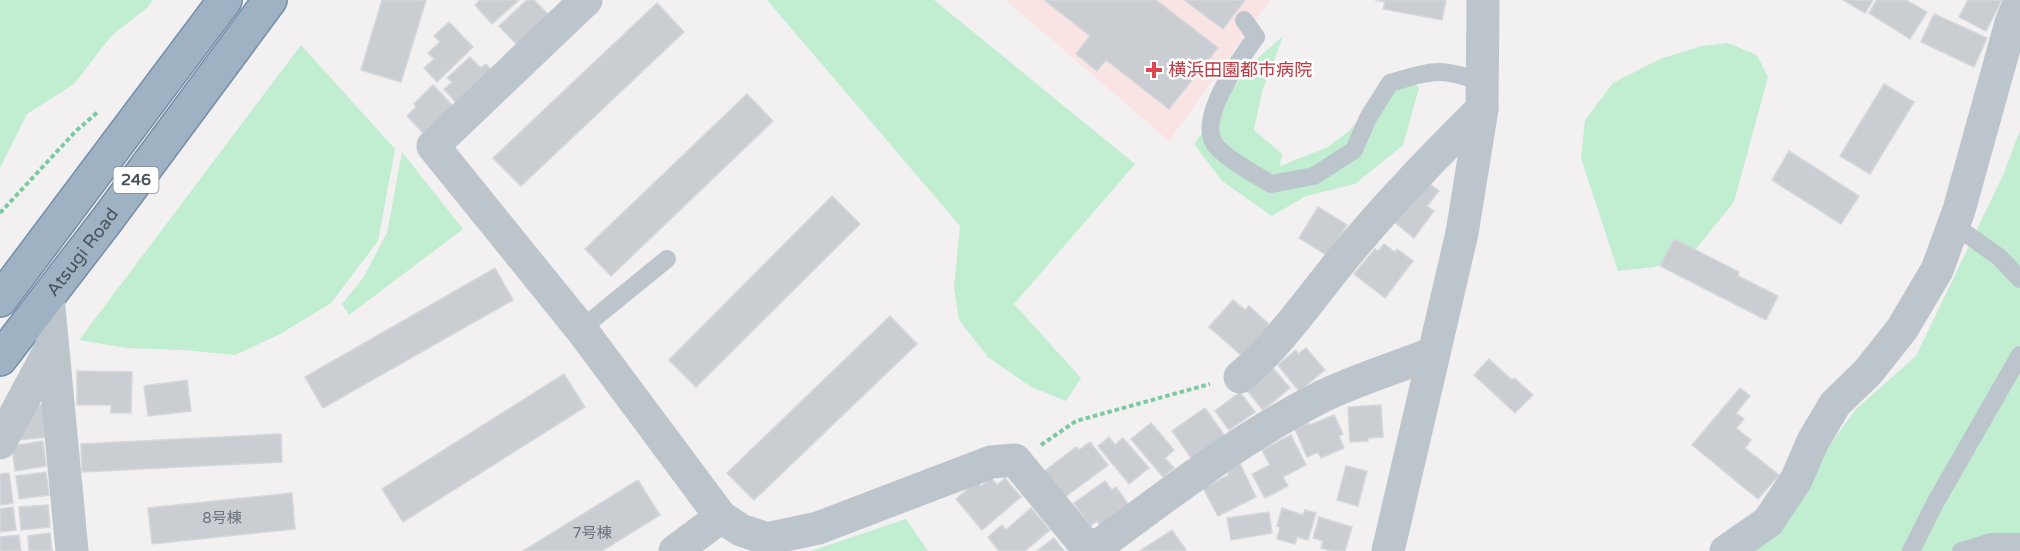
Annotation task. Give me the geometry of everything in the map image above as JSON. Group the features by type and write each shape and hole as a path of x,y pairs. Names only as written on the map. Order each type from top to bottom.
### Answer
{"highway":[{"name":"Atsugi Road","path":"0,300 225,0"},
{"name":"Atsugi Road","path":"0,359 270,0"}],"street":[{"path":"586,0 433,146 581,329 721,516 741,530 767,538 818,528 991,462 1015,460 1085,544 1104,547 1194,475 1258,432 1325,395 1434,352"},
{"path":"1388,551 1462,232 1482,96 1483,0"},
{"path":"1726,551 1768,522 1796,480 1813,441 1835,404 1868,372 1902,329 1937,270 1954,225 2011,23 2020,2"},
{"path":"1240,377 1263,356 1482,96"},
{"path":"48,297 72,551"},
{"path":"0,443 52,346"},
{"path":"675,551 721,516"}],"lane":[{"path":"1244,20 1256,37 1234,68 1217,99 1211,128 1214,143 1238,164 1271,183 1314,176 1354,150 1368,118 1390,83 1434,71 1457,73 1482,96"},
{"path":"1954,225 1999,257 2020,279"},
{"path":"581,329 667,259"},
{"path":"1911,551 1934,505 2020,356"},
{"path":"1961,551 1991,542 2020,542"}],"path":[{"path":"0,213 76,131 100,110"},
{"path":"1015,460 1076,421 1240,377"}],"shaded area":[{"name":"横浜田園都市病院","path":"1006,0 1270,0 1169,141"}],"green space":[{"path":"0,0 153,0 147,8 112,35 74,84 27,114 0,168"},
{"path":"767,0 934,0 1135,164 1014,304 1081,378 1066,401 1031,387 988,357 959,320 954,288 960,226"},
{"path":"1283,36 1262,92 1254,130 1282,154 1280,166 1328,147 1349,131 1402,70 1419,88 1403,145 1355,184 1306,196 1272,216 1222,181 1194,144 1251,64"},
{"path":"1728,43 1757,55 1768,77 1734,202 1694,251 1654,267 1618,271 1581,158 1585,120 1613,83 1660,59 1702,46"},
{"path":"301,45 395,149 378,241 331,303 280,334 235,355 126,348 79,340"},
{"path":"2020,130 2020,551 1752,551 1856,409 1916,356 2004,173"},
{"path":"402,152 463,229 349,315 342,304 363,278 387,233"},
{"path":"906,519 928,551 811,551"}],"building":[{"path":"382,0 426,0 401,82 361,70"},
{"path":"480,0 519,0 492,24 475,5"},
{"path":"527,0 534,0 551,17 519,47 499,26"},
{"path":"1044,0 1156,0 1218,48 1169,109 1106,60 1097,71 1076,54 1090,36"},
{"path":"1184,0 1245,0 1223,29"},
{"path":"1375,0 1446,0 1442,20 1383,9 1385,2"},
{"path":"1843,0 1873,0 1865,13"},
{"path":"1877,0 1906,0 1927,12 1910,39 1869,13"},
{"path":"1968,0 2002,0 1986,31 1959,17"},
{"path":"657,3 684,32 521,186 493,158"},
{"path":"1934,14 1987,38 1974,67 1921,42"},
{"path":"449,22 473,47 437,82 424,68 434,59 428,53 440,42 434,36"},
{"path":"470,57 481,68 486,64 494,72 458,105 444,89 452,82 447,78"},
{"path":"1884,84 1914,102 1870,174 1840,156"},
{"path":"433,85 453,106 423,133 407,116 416,107 414,104"},
{"path":"747,94 773,121 611,276 585,249"},
{"path":"1789,151 1859,196 1841,224 1772,180"},
{"path":"1427,182 1439,191 1427,206 1434,211 1414,238 1393,221"},
{"path":"832,196 860,224 696,387 669,360"},
{"path":"1318,207 1347,225 1328,256 1299,238"},
{"path":"1674,239 1739,272 1738,276 1778,296 1766,320 1660,266"},
{"path":"1384,244 1395,252 1397,249 1413,261 1385,298 1354,274 1375,249 1378,251"},
{"path":"495,268 513,300 323,408 305,377"},
{"path":"1233,300 1245,310 1249,306 1270,325 1242,356 1209,327"},
{"path":"890,316 917,344 754,500 727,473"},
{"path":"1306,348 1325,370 1299,391 1278,365 1296,350 1298,354"},
{"path":"1489,359 1533,395 1515,413 1474,375"},
{"path":"1273,368 1290,388 1263,410 1246,389"},
{"path":"77,371 132,372 131,413 111,413 111,405 77,405"},
{"path":"564,374 585,407 403,522 382,489"},
{"path":"187,380 191,411 148,416 144,386"},
{"path":"1740,388 1750,396 1736,413 1744,419 1736,428 1751,440 1745,448 1779,475 1758,499 1692,445"},
{"path":"1240,392 1255,412 1229,430 1215,411"},
{"path":"48,404 47,437 19,440 31,407"},
{"path":"1381,405 1383,437 1350,442 1348,407"},
{"path":"1205,408 1225,436 1192,459 1172,431"},
{"path":"1334,415 1343,434 1339,436 1344,448 1321,458 1318,452 1307,457 1295,429"},
{"path":"1151,423 1174,450 1165,458 1174,468 1163,477 1131,439"},
{"path":"281,434 282,462 82,472 81,444"},
{"path":"1291,435 1306,465 1283,477 1288,486 1265,498 1252,474 1270,465 1262,450"},
{"path":"1109,437 1115,445 1123,438 1149,468 1129,484 1098,446"},
{"path":"43,441 46,466 15,471 12,446"},
{"path":"1090,442 1108,465 1065,497 1045,471 1076,447 1079,450"},
{"path":"1240,464 1256,497 1218,516 1203,488 1229,475 1227,471"},
{"path":"1346,466 1367,471 1358,506 1337,500"},
{"path":"46,472 49,495 19,499 16,476"},
{"path":"9,473 13,503 0,505 0,474"},
{"path":"991,478 997,485 1005,478 1021,497 982,530 956,499 977,481 981,486"},
{"path":"638,480 660,515 602,551 523,551"},
{"path":"1105,481 1112,490 1116,487 1129,505 1100,525 1097,521 1090,526 1074,503"},
{"path":"292,493 295,529 152,544 148,508"},
{"path":"48,505 50,527 21,530 19,507"},
{"path":"13,507 16,530 0,532 0,509"},
{"path":"1031,508 1050,530 1025,551 999,551 988,537 1002,525 1006,530"},
{"path":"1282,508 1303,515 1305,510 1316,513 1308,540 1297,537 1295,544 1277,539 1280,527 1277,526"},
{"path":"1269,512 1272,533 1231,540 1227,518"},
{"path":"1319,517 1352,527 1345,551 1321,548 1323,541 1313,538"},
{"path":"1172,530 1185,551 1140,551"},
{"path":"50,533 52,551 29,551 28,536"},
{"path":"19,535 21,551 0,551 0,537"},
{"path":"1054,538 1064,551 1037,551"}],"place":[{"name":"横浜田園都市病院","path":"1154,70"}]}
